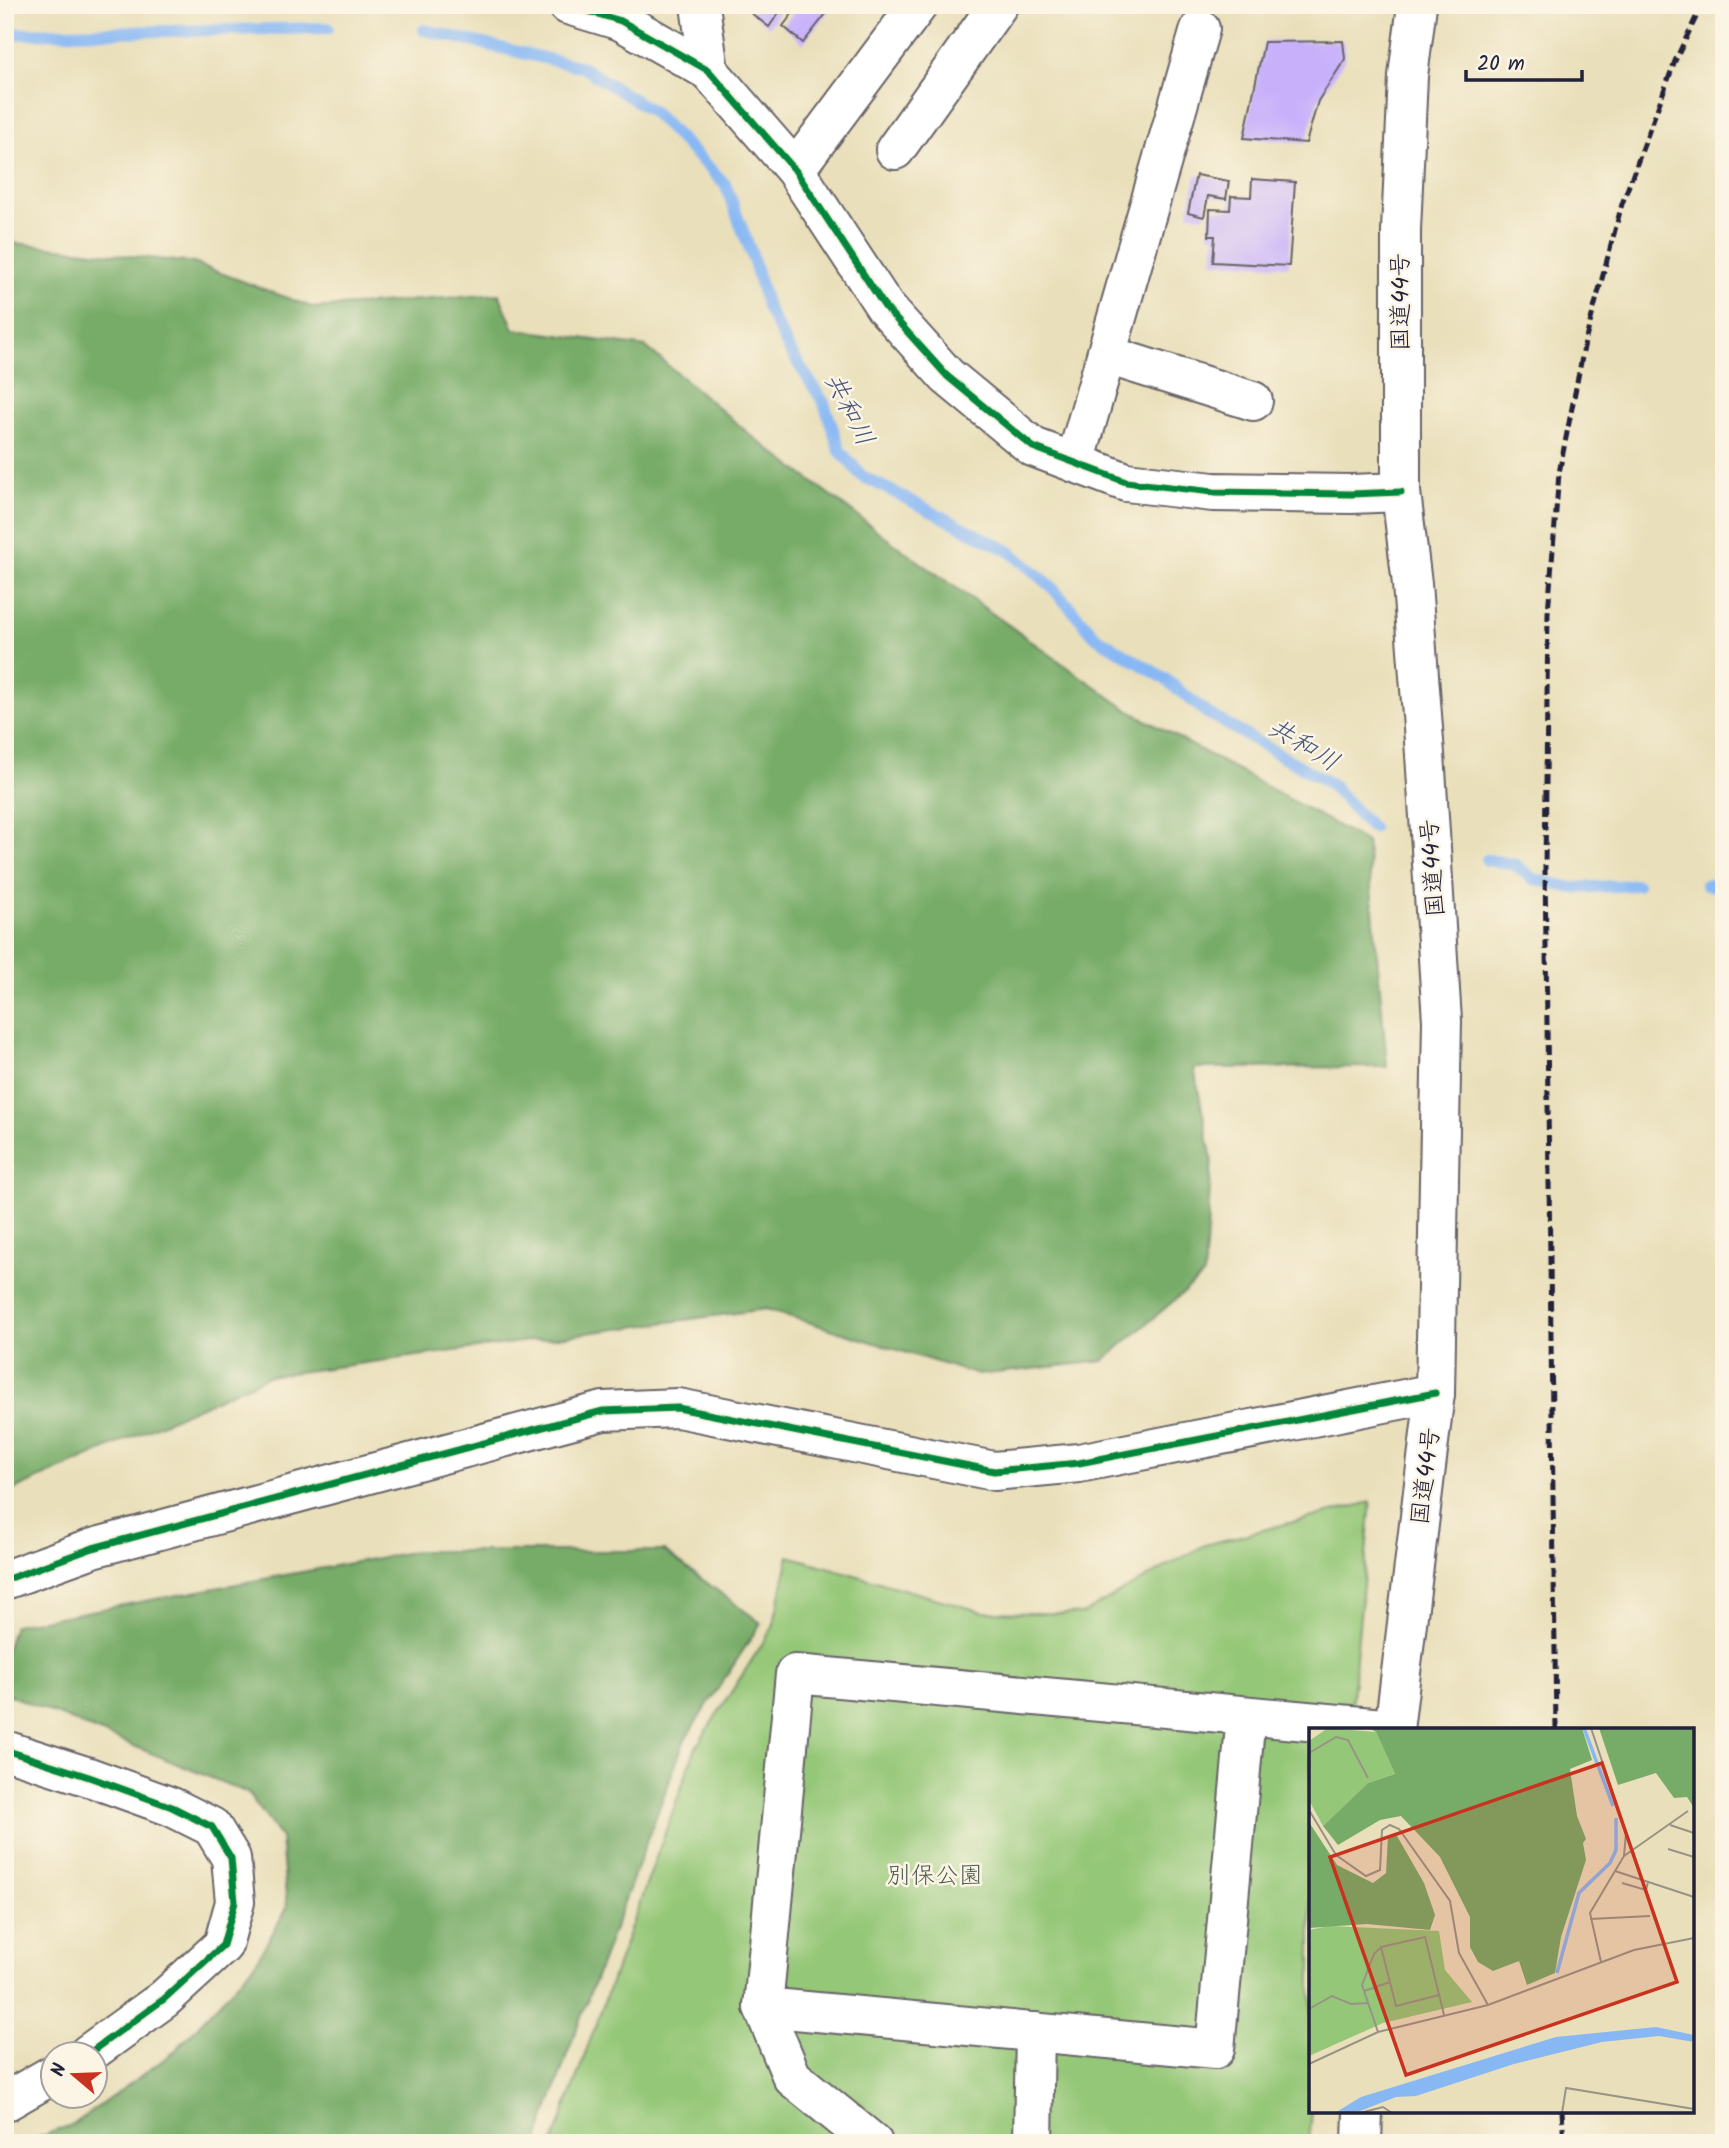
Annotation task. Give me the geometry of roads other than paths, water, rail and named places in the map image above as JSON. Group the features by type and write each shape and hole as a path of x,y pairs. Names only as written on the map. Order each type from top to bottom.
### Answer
{"main road":[{"path":"568,5 621,21 709,71 795,170 886,307 947,376 1033,447 1126,482 1213,492 1401,492"},
{"path":"700,5 709,71"},
{"path":"795,170 918,5"},
{"path":"895,150 998,5"},
{"name":"国道44号","path":"1394,1728 1434,1394 1442,1021 1412,584 1401,492 1401,230 1408,76 1418,5"},
{"path":"1075,463 1200,29"},
{"path":"1107,355 1253,401"},
{"path":"5,1580 93,1548 603,1411 678,1408 994,1471 1079,1463 1434,1394"},
{"path":"873,2143 792,2077 763,2007 794,1674 1373,1728"},
{"path":"763,2007 1215,2049 1246,1716"},
{"path":"5,1750 172,1807 212,1827 231,1858 235,1902 223,1945 164,1999 108,2039"},
{"path":"1032,2143 1035,2032"},
{"path":"5,2102 38,2083"},
{"path":"1362,2143 1363,2113"}],"waterway":[{"name":"共和川","path":"5,34 328,28"},
{"name":"共和川","path":"424,30 582,67 652,111 725,184 751,252 767,307 789,349 824,403 840,451 862,476 1009,551 1050,585 1096,637 1164,678 1207,713 1329,783 1372,828"},
{"name":"共和川","path":"1487,860 1516,865 1533,879 1572,888 1637,885"},
{"name":"共和川","path":"1706,885 1724,886"}],"railway":[{"path":"1556,1728 1545,868 1548,613 1559,473 1585,342 1622,204 1675,61 1702,5"},
{"path":"1562,2113 1564,2143"}],"park label":[{"name":"別保公園","path":"935,1875"}]}
